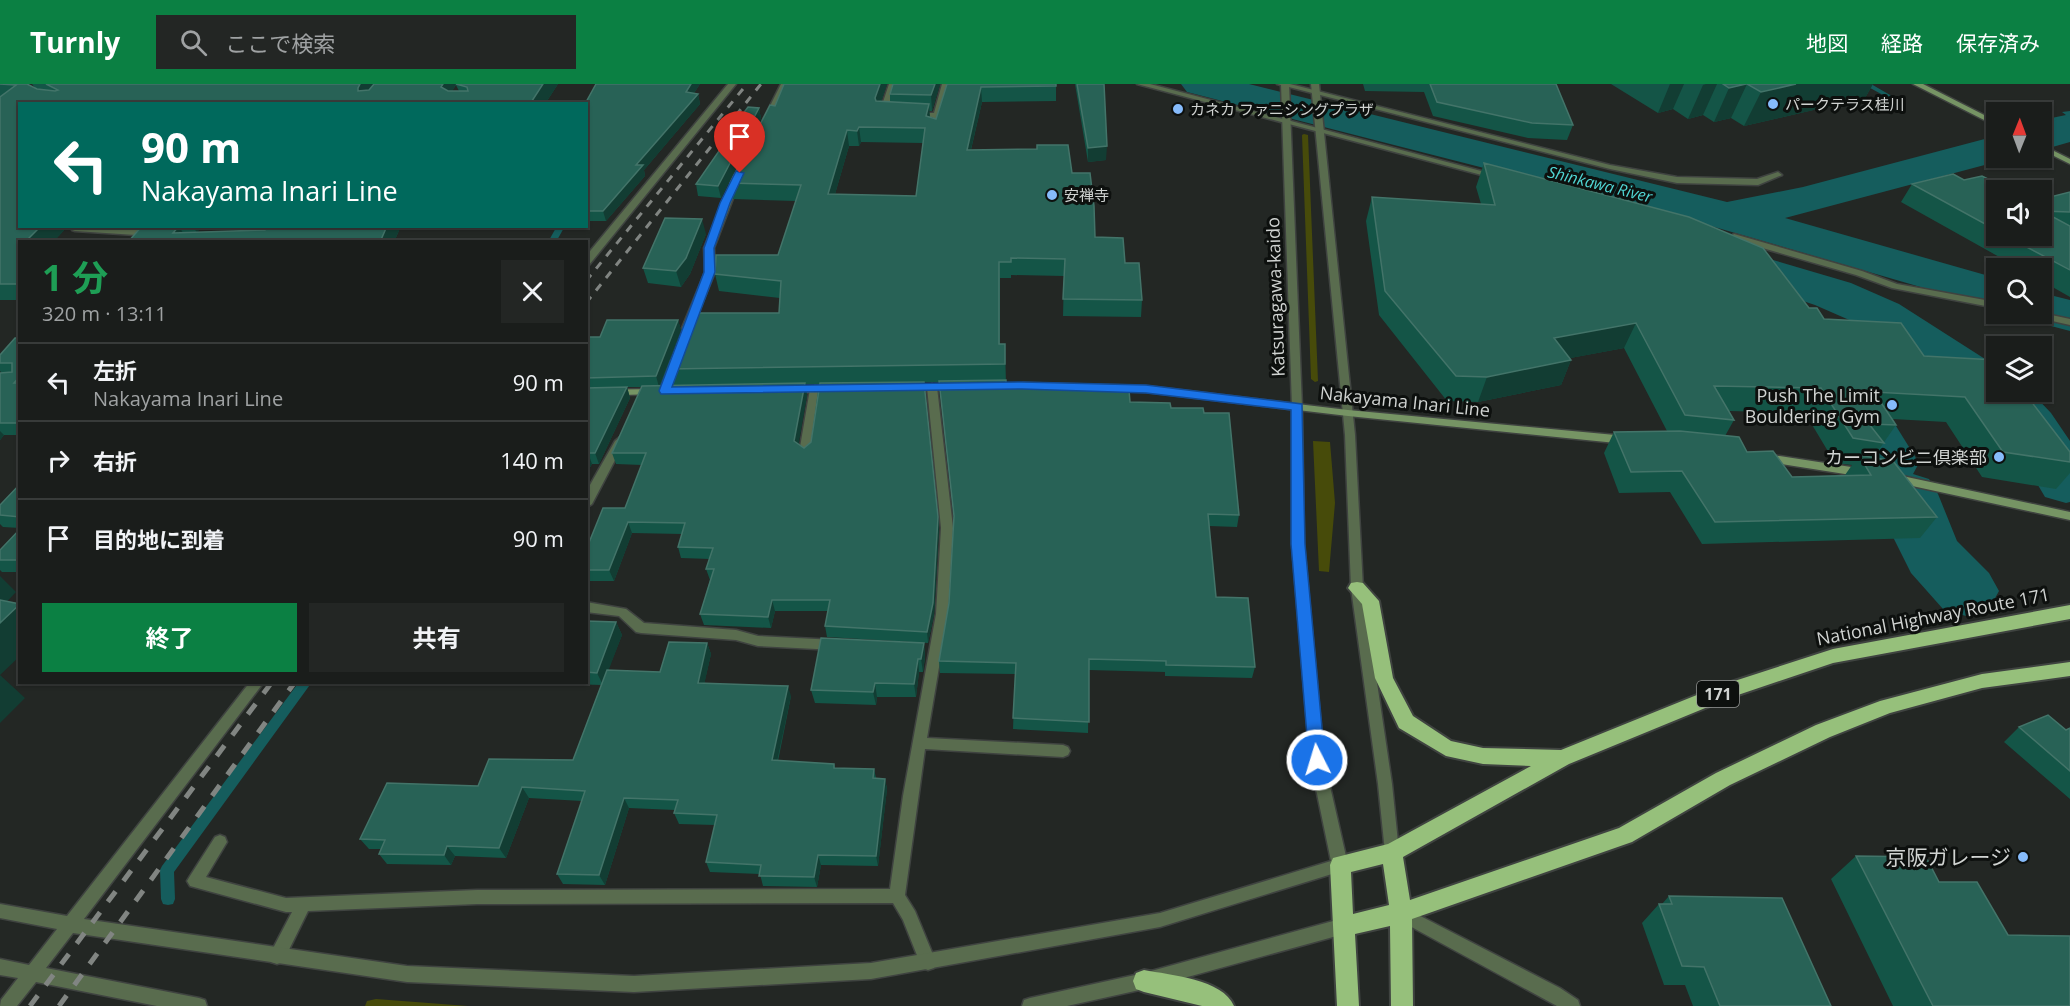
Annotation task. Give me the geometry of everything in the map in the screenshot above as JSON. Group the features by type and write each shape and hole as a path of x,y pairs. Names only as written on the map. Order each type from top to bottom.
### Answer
{"highway":[{"path":"1357,588 1370,601 1384,678 1406,722 1446,747 1483,756 1562,758"},
{"name":"National Highway Route 171","path":"1340,865 1392,852 1562,758 1726,691 1833,656 2070,612"},
{"path":"1344,926 1401,913 1625,835 1723,778 1823,731 1887,706 1982,681 2070,669"},
{"path":"1392,852 1401,913 1402,1006"},
{"path":"1340,865 1348,1006"},
{"path":"1144,981 1202,993 1223,1006"}],"main road":[{"path":"1917,84 1986,119"},
{"path":"2052,152 2070,162"},
{"name":"Nakayama Inari Line","path":"1010,386 1146,389 1348,413 1635,441"},
{"path":"893,388 965,387"},
{"path":"780,390 849,389"},
{"path":"588,393 638,398 671,391"},
{"path":"1750,455 1890,478 2070,516"}],"street":[{"path":"588,260 732,84"},
{"path":"762,130 785,84"},
{"path":"893,84 883,114 894,114"},
{"path":"933,131 946,84"},
{"path":"1141,84 1286,119 1506,178"},
{"path":"1284,86 1316,92 1587,161 1677,180 1758,182 1778,175"},
{"name":"Katsuragawa-kaido","path":"1284,86 1298,407 1298,544 1317,760 1340,865"},
{"path":"1316,92 1348,413 1357,588 1385,784 1392,852"},
{"path":"905,114 937,115"},
{"path":"683,339 710,272 709,248 725,203 744,164"},
{"path":"75,228 149,230 160,234"},
{"path":"1728,236 1859,273 1894,286 1986,303"},
{"path":"2052,318 2070,322"},
{"path":"671,391 679,350"},
{"path":"928,962 909,916 897,896 919,742 929,650 942,614 947,528 932,387"},
{"path":"805,453 815,389"},
{"path":"588,500 624,431"},
{"path":"588,608 622,612 641,628 736,635 758,641 852,646"},
{"path":"7,1006 256,684"},
{"path":"919,742 1063,751"},
{"path":"220,842 195,881 286,905 477,897 897,896"},
{"path":"0,912 72,925 407,974 634,984 871,971 928,962 1160,920 1340,865"},
{"path":"277,956 304,904"},
{"path":"1401,913 1554,994 1572,1006"},
{"path":"1030,1006 1144,981 1344,926"},
{"path":"0,967 199,1006"}],"shaded area":[{"path":"1302,135 1308,135 1318,381 1315,382 1311,379"},
{"path":"1313,441 1330,442 1335,503 1329,572 1319,571"},
{"path":"376,999 468,1006 365,1006 367,1001"}],"water":[{"path":"2070,111 2070,137 2052,129 2052,118 2066,115 2062,112"}],"building":[{"path":"0,84 27,84 37,89 55,91 58,90 46,84 360,84 358,91 369,90 374,84 443,84 441,87 448,91 468,91 467,87 456,84 543,84 531,102 18,102 18,228 39,228 27,240 18,240 18,284 0,284 0,97 16,85"},
{"path":"596,84 691,84 686,92 698,94 636,165 643,165 603,211 588,211 588,102 586,102"},
{"path":"784,84 880,84 876,101 929,104 926,116 936,119 947,84 1056,84 1056,86 981,87 967,150 1037,149 1037,145 1068,145 1072,173 1090,173 1095,237 1123,238 1125,263 1139,263 1142,300 1063,299 1065,259 1011,258 1011,262 999,262 999,344 1005,344 1005,364 669,369 691,313 779,313 781,281 715,274 716,255 778,255 801,185 730,183 770,105 775,106","holes":["859,127 925,128 916,196 828,194 847,130 857,131"]},
{"path":"893,84 935,84 931,95 890,94"},
{"path":"1077,84 1104,84 1107,146 1088,148"},
{"path":"1430,84 1556,84 1573,125 1532,123 1437,102"},
{"path":"1723,84 1746,84 1729,88"},
{"path":"1747,84 1796,84 1761,92"},
{"path":"748,107 759,108 718,186 696,184 726,141 723,140"},
{"path":"1484,163 1689,217 1763,248 1809,308 1817,308 1824,319 1901,323 1924,356 1986,359 1986,402 2032,402 2070,452 2070,462 2003,452 1965,397 1874,392 1896,425 1869,424 1884,443 1853,438 1821,388 1714,386 1734,420 1685,415 1636,323 1554,338 1571,360 1487,377 1456,376 1385,291 1372,197 1495,205"},
{"path":"1953,174 1964,180 1982,176 1990,180 1986,180 1986,225 1912,184"},
{"path":"2070,192 2070,212 2052,211 2052,196"},
{"path":"2052,216 2070,226 2070,270 2052,260 2052,258 2047,258 2025,246 2052,246"},
{"path":"665,218 702,219 686,258 676,271 643,268"},
{"path":"140,228 177,228 173,233 265,230 266,228 386,228 381,240 130,240"},
{"path":"607,320 678,320 656,376 588,378 588,337 600,337"},
{"path":"15,338 18,338 18,378 14,383 18,383 18,423 0,423 0,373 12,372 12,363 0,363 0,355"},
{"path":"1006,380 1006,385 1129,390 1130,402 1170,403 1171,408 1203,408 1204,413 1229,413 1239,515 1208,514 1216,597 1248,598 1255,667 1166,665 1166,661 1089,659 1089,722 1013,718 1016,663 939,661 949,603 954,516 939,381"},
{"path":"924,382 938,517 933,603 927,632 825,626 830,600 772,600 768,617 700,614 714,569 706,569 713,548 678,547 685,523 628,522 609,570 588,570 588,545 603,508 625,508 646,453 612,453 642,386 805,383 794,441 804,448 811,442 820,383"},
{"path":"627,387 595,453 588,453 588,388"},
{"path":"1680,431 1739,437 1747,452 1773,451 1792,477 1871,475 1859,455 1893,461 1937,517 1715,522 1682,471 1631,472 1614,432"},
{"path":"18,486 18,517 0,515 0,505"},
{"path":"18,531 18,560 0,560 0,550"},
{"path":"0,600 18,604 18,606 0,623"},
{"path":"588,621 616,622 597,673 588,672"},
{"path":"821,638 924,643 921,659 918,659 914,684 875,683 873,692 811,690"},
{"path":"669,642 707,643 698,683 788,686 772,760 834,764 834,768 874,769 873,778 885,779 876,856 818,855 814,877 759,876 761,865 706,862 717,815 674,813 678,800 624,798 599,875 557,874 585,791 522,787 499,848 447,846 444,855 379,854 385,840 360,839 387,783 478,786 489,759 573,760 607,670 660,672"},
{"path":"2048,715 2066,730 2070,728 2070,771 2019,727"},
{"path":"1856,856 1926,857 1939,882 1977,882 2008,935 2070,936 2070,1006 1933,1006"},
{"path":"1669,896 1782,898 1831,1006 1720,1006 1704,967 1682,966 1659,904 1672,904"}],"waterway":[{"name":"Shinkawa River","path":"1201,84 1727,216 1986,291"},
{"path":"1866,84 1894,99"},
{"path":"2052,134 2070,129"},
{"path":"1734,214 1807,200 1986,152"},
{"path":"553,240 560,228"},
{"path":"1766,273 1833,294 1881,315 1950,358 2001,395 2018,411 2031,426 2066,482"},
{"name":"Shinkawa River","path":"2052,311 2070,316"},
{"path":"1836,372 1890,463"},
{"path":"1908,494 1933,556 1966,591"},
{"path":"168,899 167,870 305,684"}],"railway":[{"path":"588,279 747,84"},
{"path":"588,300 761,84"},
{"path":"30,1006 271,684"},
{"path":"59,1006 294,684"}],"place":[{"name":"パークテラス桂川","path":"1773,104"},
{"name":"カネカ ファニシングプラザ","path":"1178,109"},
{"name":"安禅寺","path":"1052,195"},
{"name":"Push The Limit Bouldering Gym","path":"1892,405"},
{"name":"カーコンビニ倶楽部","path":"1999,457"},
{"name":"京阪ガレージ","path":"2023,857"}],"route":[{"path":"740,173 725,203 709,248 710,272 665,391 1022,386 1146,389 1298,407 1298,544 1317,760"}]}
